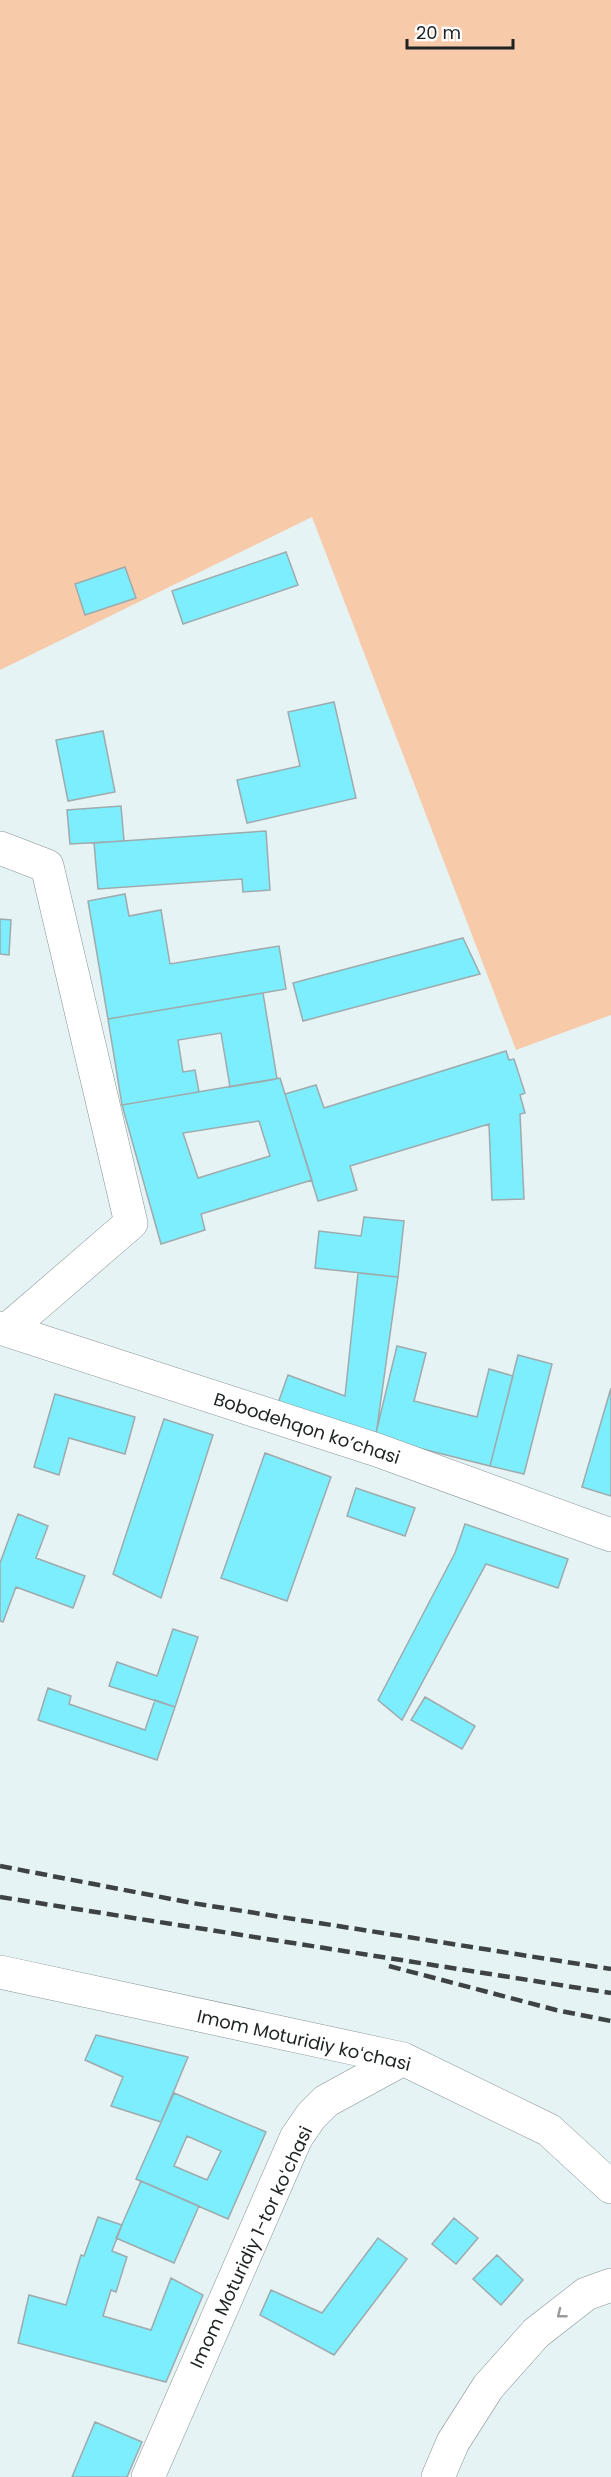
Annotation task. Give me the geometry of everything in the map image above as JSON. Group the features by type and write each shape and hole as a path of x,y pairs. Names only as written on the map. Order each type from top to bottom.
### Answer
{"street":[{"path":"0,848 47,866 131,1223 3,1329"},
{"name":"Bobodehqon koʼchasi","path":"3,1329 377,1450 611,1535"},
{"name":"Imom Moturidiy koʻchasi","path":"0,1972 403,2059 549,2130 611,2187"},
{"name":"Imom Moturidiy 1-tor koʻchasi","path":"148,2477 296,2138 311,2116 326,2101 403,2059"},
{"path":"438,2477 453,2442 488,2387 536,2333 586,2295 611,2285"}],"shaded area":[{"path":"0,0 611,0 611,1015 516,1050 312,517 0,670"}],"building":[{"path":"286,552 298,585 183,624 172,591"},
{"path":"125,567 136,598 85,615 75,584"},
{"path":"334,702 356,798 247,823 237,780 300,766 288,712"},
{"path":"103,731 115,792 68,801 56,740"},
{"path":"121,806 124,841 70,844 67,810"},
{"path":"266,831 270,890 243,892 242,879 98,889 94,843"},
{"path":"125,894 129,916 161,910 170,964 279,946 286,989 108,1019 88,901"},
{"path":"0,919 11,920 9,955 0,954"},
{"path":"463,938 480,974 303,1021 293,983"},
{"path":"263,993 277,1079 230,1087 221,1033 178,1040 183,1072 195,1070 199,1092 122,1105 108,1019"},
{"path":"506,1051 509,1060 514,1059 525,1093 520,1095 525,1113 520,1114 524,1199 492,1200 489,1124 350,1166 357,1190 318,1201 285,1094 316,1085 324,1108"},
{"path":"280,1078 312,1180 201,1214 205,1230 161,1244 122,1105","holes":["259,1121 270,1156 198,1178 183,1133"]},
{"path":"364,1217 404,1221 398,1277 315,1268 319,1231 361,1236"},
{"path":"358,1273 398,1277 376,1435 277,1406 288,1375 345,1396"},
{"path":"397,1346 426,1353 414,1401 477,1417 489,1369 513,1376 490,1466 375,1437"},
{"path":"518,1355 552,1364 524,1474 490,1466"},
{"path":"611,1388 611,1496 582,1487"},
{"path":"55,1394 135,1417 125,1454 69,1438 59,1475 34,1467"},
{"path":"164,1419 213,1435 161,1598 113,1574"},
{"path":"265,1453 331,1477 287,1601 221,1578"},
{"path":"356,1488 415,1508 405,1536 347,1516"},
{"path":"18,1514 48,1526 36,1558 85,1576 73,1608 16,1587 3,1622 0,1621 0,1563"},
{"path":"465,1524 568,1559 558,1588 486,1564 402,1720 378,1700 455,1553"},
{"path":"173,1629 198,1637 175,1707 109,1686 117,1662 157,1676"},
{"path":"48,1688 71,1696 69,1704 145,1730 155,1700 175,1707 157,1760 38,1720"},
{"path":"425,1697 475,1726 462,1749 411,1720"},
{"path":"96,2035 188,2057 161,2122 111,2106 123,2077 85,2060"},
{"path":"174,2093 266,2132 228,2219 136,2179","holes":["187,2136 221,2151 207,2180 174,2166"]},
{"path":"141,2181 199,2206 174,2263 116,2238"},
{"path":"98,2217 122,2225 112,2251 127,2257 116,2292 111,2290 103,2316 151,2330 171,2278 203,2295 166,2382 18,2343 29,2295 66,2305 81,2255 84,2256"},
{"path":"454,2218 478,2238 456,2264 432,2244"},
{"path":"378,2238 407,2259 334,2355 260,2315 271,2290 322,2313"},
{"path":"497,2255 523,2280 501,2305 473,2279"},
{"path":"95,2422 142,2442 127,2477 72,2477"}],"railway":[{"path":"0,1866 192,1903 611,1969"},
{"path":"0,1897 611,1993"},
{"path":"389,1966 556,2010 611,2021"}]}
